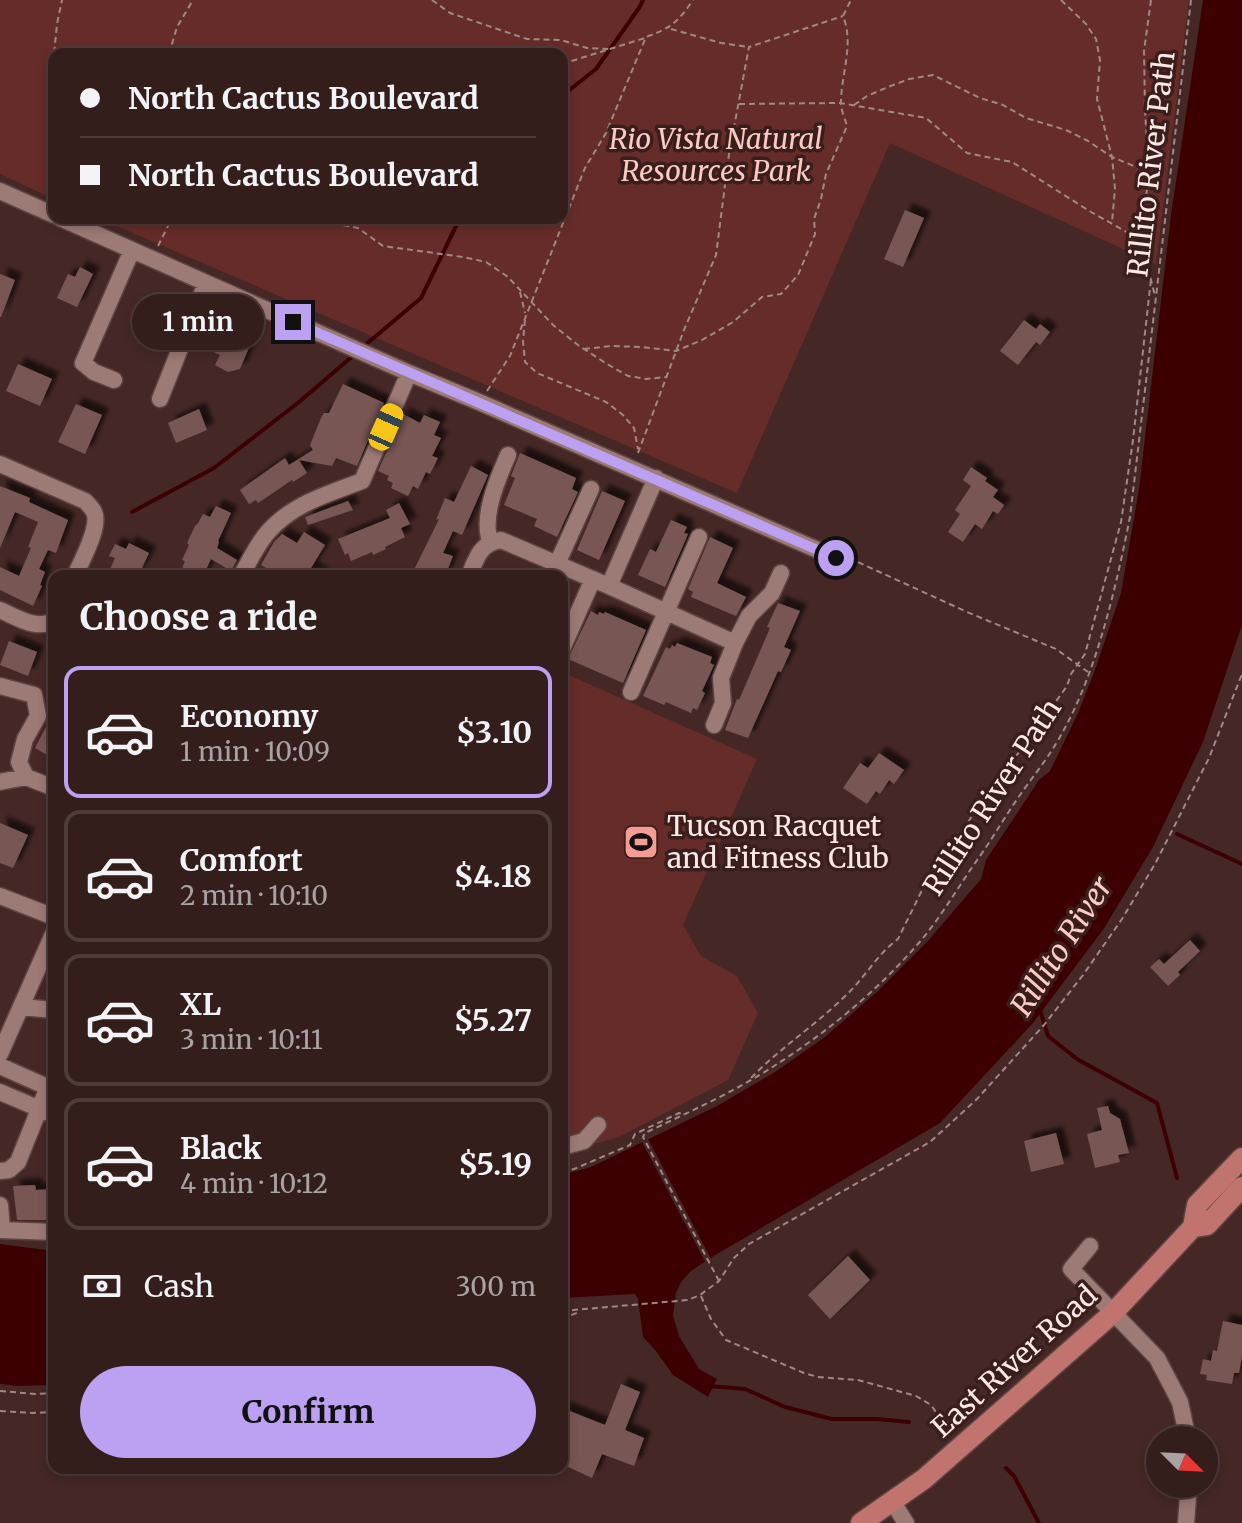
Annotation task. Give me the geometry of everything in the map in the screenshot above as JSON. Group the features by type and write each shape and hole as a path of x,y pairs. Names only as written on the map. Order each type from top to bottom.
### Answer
{"main road":[{"name":"East River Road","path":"861,1523 924,1479 1113,1313 1193,1227 1197,1205 1242,1158"},
{"name":"East River Road","path":"1193,1227 1207,1225 1242,1187"}],"street":[{"path":"0,191 48,212"},
{"path":"74,224 836,558"},
{"path":"114,380 94,372 83,363 132,250"},
{"path":"160,399 206,283"},
{"path":"245,570 266,534 290,511 362,481 409,373"},
{"path":"472,570 489,539 491,495 508,455"},
{"path":"0,464 85,501 93,511 96,521 93,533 78,570"},
{"path":"568,639 656,478"},
{"path":"557,564 591,489"},
{"path":"631,692 699,537"},
{"path":"489,539 509,543 735,643"},
{"path":"714,725 723,703 721,678 735,643 749,616 772,593 781,573"},
{"path":"0,610 33,624 48,624"},
{"path":"0,686 34,695 38,716 25,739 19,762 26,777"},
{"path":"0,782 26,777 48,786"},
{"path":"0,896 48,915"},
{"path":"0,1054 48,946"},
{"path":"21,1007 48,1009"},
{"path":"0,1066 48,1088"},
{"path":"0,1092 47,1112 18,1162 9,1170 0,1171"},
{"path":"568,1145 584,1141 598,1125"},
{"path":"0,1205 1,1230 48,1232"},
{"path":"1090,1246 1071,1269 1157,1358 1180,1402 1185,1426"},
{"path":"1186,1523 1188,1498"},
{"path":"892,1501 906,1523"}],"path":[{"path":"55,48 62,0"},
{"path":"171,48 177,27 193,0"},
{"path":"432,0 450,13 527,39 561,40 587,48 610,49"},
{"path":"568,62 669,28 693,0"},
{"path":"669,28 721,43 749,47 843,16 851,0"},
{"path":"1061,0 1086,24 1096,39 1100,60 1097,99 1112,157 1115,189 1112,224"},
{"path":"1151,0 1144,51 1149,172 1141,240 1155,297"},
{"name":"Rillito River Path","path":"719,1281 643,1137 645,1133 747,1082 808,1043 900,965 946,907 1041,767 1062,734 1079,697 1117,581 1130,517 1191,0"},
{"path":"584,349 611,346 676,351 733,322 762,297 781,294 798,275 815,234 814,219 826,174 847,126 840,103 848,28 843,16"},
{"path":"568,210 585,168 606,133 646,37"},
{"path":"630,468 716,255 729,154 749,47"},
{"path":"852,105 909,79 933,75 1026,118 1066,130 1112,157 1149,172"},
{"path":"738,104 840,103 926,118 967,153 1012,162 1141,240"},
{"path":"158,247 169,224"},
{"path":"336,224 358,228 383,246 486,262 508,277 553,325 584,349 628,376 646,379 667,376"},
{"path":"479,402 510,356 562,224"},
{"path":"747,1082 845,997 889,945 898,939 946,848 1025,745 1067,686 1085,654 1121,522 1151,279"},
{"path":"520,291 526,317 523,341 525,362 537,373 606,402 623,415 634,428 638,451"},
{"path":"836,558 851,558 1056,649 1088,672"},
{"path":"568,1311 680,1302 700,1295 719,1281 734,1258 749,1244 930,1142 977,1099 1044,1025 1122,919 1155,864 1209,758 1242,674"},
{"path":"568,1170 630,1145 635,1134 679,1113 684,1114"},
{"path":"700,1295 711,1319 726,1340 804,1373 858,1380 916,1396 931,1405 961,1447"},
{"path":"568,1317 584,1310"},
{"path":"0,1391 48,1393"},
{"path":"0,1411 48,1412"}],"green space":[{"name":"Rio Vista Natural Resources Park","path":"0,0 1189,0 1156,264 890,143 737,493 112,224 568,224 568,48 48,48 48,196 0,174"},
{"name":"Tucson Racquet and Fitness Club","path":"568,675 757,759 683,925 701,956 737,976 758,1013 728,1080 623,1135 568,1153"}],"water":[{"name":"Rillito River","path":"1203,0 1242,0 1242,625 1203,742 1153,847 1103,930 1033,1023 940,1123 712,1257 681,1282 673,1315 679,1336 699,1369 717,1379 708,1397 673,1375 643,1337 635,1294 568,1298 568,1173 591,1167 717,1106 775,1072 825,1037 878,991 927,942 981,879 986,860 1039,780 1050,771 1078,713 1121,593 1139,489 1171,215"},
{"path":"0,1244 48,1250 48,1385 0,1384"}],"pier":[{"path":"647,1137 712,1261 707,1265 641,1140"}],"building":[{"path":"905,210 924,218 903,267 884,259"},
{"path":"80,267 93,274 77,307 57,298 68,274 75,277"},
{"path":"0,274 15,280 1,317 0,317"},
{"path":"160,302 167,319 158,323 156,331 143,336 133,313"},
{"path":"1024,320 1036,329 1040,324 1050,332 1040,345 1036,342 1018,365 1000,351"},
{"path":"234,326 253,338 240,369 228,372 215,365 220,355 211,351 214,345 228,338"},
{"path":"18,364 52,379 40,406 6,391"},
{"path":"343,384 384,403 357,466 336,458 332,466 299,460 307,473 258,503 256,500 249,504 240,490 285,458 289,465 313,450 310,445 321,418 324,413 329,413"},
{"path":"76,404 102,415 85,454 58,442"},
{"path":"199,409 207,430 176,443 168,423"},
{"path":"403,414 420,423 424,415 440,422 434,435 441,438 432,456 438,458 430,474 426,472 418,489 413,486 408,496 391,488 393,483 387,480 389,476 378,471"},
{"path":"520,453 576,478 572,489 578,492 557,537 534,526 537,519 504,505 515,478 511,476"},
{"path":"471,466 488,475 462,535 453,531 443,553 453,556 447,570 414,570 439,519 436,520 445,498 454,502"},
{"path":"971,467 998,490 993,497 1004,505 998,514 993,511 982,529 975,524 963,542 948,532 960,514 955,510 971,486 963,480"},
{"path":"0,486 30,498 29,502 68,520 56,553 48,550 39,569 45,572 33,606 0,590 0,567 19,576 38,522 15,512 0,548"},
{"path":"602,491 625,501 599,560 577,550"},
{"path":"348,501 353,510 308,525 305,517"},
{"path":"399,503 410,524 401,528 405,537 373,555 372,552 351,561 338,539 390,518 386,510"},
{"path":"216,506 231,513 217,548 237,560 232,570 211,559 206,570 181,570 187,543 196,524 203,514 210,517"},
{"path":"671,520 687,527 684,533 688,534 665,587 638,575 650,549 656,552"},
{"path":"304,532 325,545 311,568 314,570 269,570 261,565 282,534 297,543"},
{"path":"710,537 733,548 717,583 746,597 736,616 691,597 693,592 688,589"},
{"path":"129,543 149,553 141,570 110,570 115,558 109,556 115,544 126,549"},
{"path":"778,603 800,611 784,647 791,650 781,672 778,671 748,738 725,730"},
{"path":"591,611 598,615 605,612 646,630 623,683 568,659"},
{"path":"9,641 37,652 28,676 0,665"},
{"path":"677,643 712,657 710,663 714,665 697,710 693,708 691,713 643,696 666,647 670,649"},
{"path":"47,725 48,756 35,748"},
{"path":"879,753 904,770 894,784 889,780 880,794 876,791 867,804 843,788 860,763 868,768"},
{"path":"0,823 28,835 13,868 0,863"},
{"path":"1190,940 1200,951 1168,986 1150,967 1159,959 1164,964"},
{"path":"1108,1106 1110,1113 1120,1119 1129,1153 1118,1155 1120,1162 1095,1168 1087,1134 1102,1130 1097,1108"},
{"path":"1056,1133 1064,1164 1031,1172 1024,1141"},
{"path":"35,1185 36,1190 48,1189 48,1220 17,1220 13,1186"},
{"path":"848,1256 870,1280 830,1319 808,1295"},
{"path":"1223,1321 1242,1325 1242,1356 1239,1373 1234,1373 1232,1384 1206,1380 1207,1375 1200,1374 1203,1359 1211,1361 1213,1350 1217,1351"},
{"path":"621,1384 640,1392 625,1430 644,1438 634,1466 602,1454 592,1478 568,1467 568,1410 605,1425"}],"waterway":[{"path":"568,91 596,69 643,0"},
{"path":"364,346 421,298 457,224"},
{"path":"132,512 214,468 354,355"},
{"path":"1177,834 1242,864"},
{"name":"Rillito River","path":"1040,1010 1048,1036 1077,1059 1157,1103 1177,1178"},
{"path":"709,1386 745,1389 785,1407 832,1419 909,1422"},
{"path":"1006,1468 1014,1476 1039,1523"}],"place":[{"name":"Tucson Racquet and Fitness Club","path":"641,842"}],"route":[{"path":"293,322 836,558"}]}
